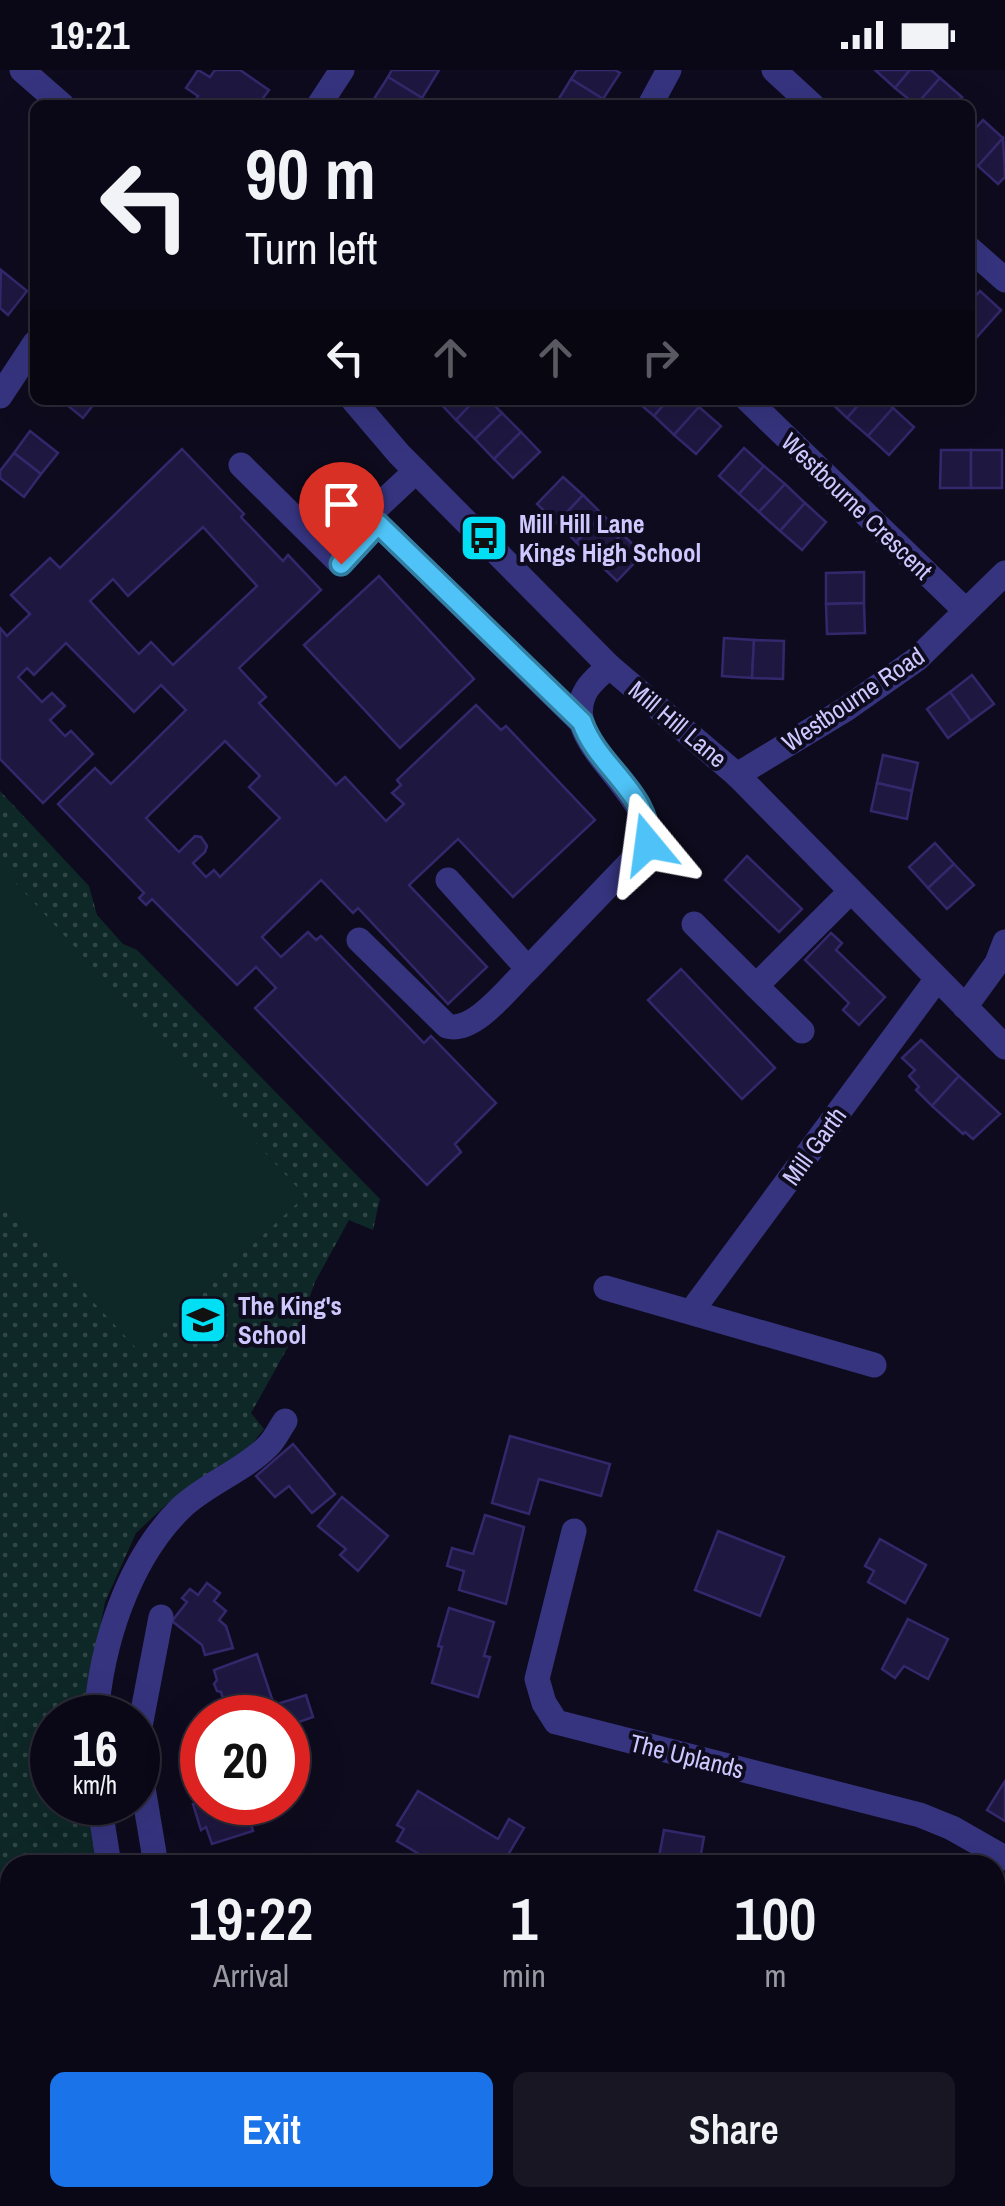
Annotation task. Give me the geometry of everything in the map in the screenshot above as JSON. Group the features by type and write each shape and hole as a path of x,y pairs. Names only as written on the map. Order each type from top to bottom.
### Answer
{"street":[{"path":"22,70 56,100"},
{"path":"323,100 342,70"},
{"path":"653,100 669,70"},
{"path":"774,70 807,100"},
{"path":"975,253 1005,280"},
{"path":"0,396 30,351"},
{"name":"Mill Hill Lane","path":"357,405 416,471 609,666 737,775 1005,1046"},
{"name":"Westbourne Crescent","path":"753,405 966,611"},
{"path":"240,465 341,564 378,524"},
{"path":"359,940 447,1026 458,1029 472,1023 528,969 648,844 646,818 633,794 604,763 582,722 370,514 416,471"},
{"name":"Westbourne Road","path":"737,775 846,709 917,659 1005,573"},
{"path":"582,722 580,708 586,690 609,666"},
{"path":"448,880 528,969"},
{"path":"756,986 851,891"},
{"path":"694,924 802,1030"},
{"path":"965,1007 997,963 1005,942"},
{"name":"Mill Garth","path":"691,1312 937,979"},
{"path":"606,1288 874,1365"},
{"path":"98,1695 119,1609 156,1539 181,1508 268,1446 285,1420"},
{"name":"The Uplands","path":"574,1531 537,1679 544,1703 556,1722 920,1815 1000,1855"},
{"path":"146,1695 161,1617"},
{"path":"103,1825 107,1855"},
{"path":"149,1825 154,1855"}],"green space":[{"path":"0,791 89,886 97,915 123,944 137,950 380,1199 373,1230 349,1220 315,1282 298,1329 251,1413 264,1429 248,1449 167,1504 136,1533 105,1602 88,1695 30,1695 30,1825 90,1825 96,1855 0,1855"},
{"path":"0,866 305,1196 139,1351 0,1202"}],"building":[{"path":"198,70 210,77 215,70 240,70 269,90 262,100 195,100 198,96 186,88"},
{"path":"392,70 439,70 422,98 388,77"},
{"path":"577,70 620,73 603,99 571,79"},
{"path":"875,70 910,70 895,88"},
{"path":"910,70 931,70 940,78 920,100 910,100 895,88"},
{"path":"388,77 422,98 421,100 373,100"},
{"path":"940,78 962,97 959,100 920,100"},
{"path":"571,79 603,99 602,100 558,100"},
{"path":"983,120 1003,138 978,166 975,163 975,129"},
{"path":"1003,138 1005,177 998,184 978,166"},
{"path":"1,270 27,291 8,315 0,308"},
{"path":"980,291 1001,310 976,338 975,337 975,296"},
{"path":"67,405 93,405 83,418"},
{"path":"442,405 470,405 456,420"},
{"path":"470,405 494,405 502,413 475,439 456,420"},
{"path":"641,405 664,405 654,416"},
{"path":"664,405 699,407 674,435 654,416"},
{"path":"833,405 859,405 847,418"},
{"path":"859,405 893,408 868,436 847,418"},
{"path":"699,407 721,426 696,454 674,435"},
{"path":"893,408 914,427 889,455 868,436"},
{"path":"502,413 521,432 494,459 475,439"},
{"path":"30,431 58,453 41,474 14,453"},
{"path":"521,432 540,452 513,478 494,459"},
{"path":"744,448 764,466 739,494 719,476"},
{"path":"182,449 283,561 288,555 321,590 239,668 266,697 259,703 336,785 345,777 386,821 404,804 392,793 401,785 397,780 476,705 501,730 506,726 595,820 513,897 458,839 409,885 487,967 448,1004 358,908 353,913 321,880 262,937 281,957 308,932 316,940 321,936 424,1043 431,1036 496,1103 455,1144 461,1152 427,1185 255,1008 276,988 256,967 237,985 152,899 146,905 139,898 144,893 58,804 95,768 111,784 186,710 161,685 134,712 66,643 34,675 27,668 18,677 42,702 52,693 65,706 50,720 65,736 71,731 93,754 43,803 0,759 0,628 7,636 30,614 11,595 50,558 60,568","holes":["203,527 257,586 173,665 151,642 139,654 90,601 113,579 128,596","225,741 260,776 249,787 280,818 220,877 214,870 206,877 193,863 207,846 201,837 195,836 179,852 146,818"]},
{"path":"941,450 971,450 971,488 940,488"},
{"path":"971,450 1002,450 1002,488 971,488"},
{"path":"14,453 41,474 24,497 0,478 0,471"},
{"path":"764,466 785,484 759,512 739,494"},
{"path":"563,477 583,495 557,523 537,504"},
{"path":"785,484 805,503 780,531 759,512"},
{"path":"583,495 603,515 576,542 557,523"},
{"path":"805,503 826,522 802,550 780,531"},
{"path":"603,515 622,534 596,561 576,542"},
{"path":"622,534 643,554 617,581 596,561"},
{"path":"864,572 864,603 826,604 826,573"},
{"path":"379,576 474,679 400,748 304,645"},
{"path":"864,603 865,633 827,634 826,604"},
{"path":"724,638 754,640 752,678 722,676"},
{"path":"754,640 784,641 783,679 752,678"},
{"path":"972,675 994,704 971,721 950,692"},
{"path":"950,692 971,721 948,738 927,709"},
{"path":"883,755 918,763 912,791 877,783"},
{"path":"877,783 912,791 907,819 871,811"},
{"path":"935,843 954,864 928,888 909,867"},
{"path":"747,856 802,909 779,932 725,880"},
{"path":"954,864 974,885 947,909 928,888"},
{"path":"831,933 842,943 836,950 885,997 859,1025 843,1010 849,1003 805,960"},
{"path":"681,969 775,1068 742,1099 648,1000"},
{"path":"921,1040 959,1076 932,1106 916,1090 919,1087 909,1076 915,1070 902,1058"},
{"path":"959,1076 1000,1114 973,1139 932,1106"},
{"path":"510,1436 610,1464 601,1496 539,1479 529,1514 492,1503"},
{"path":"293,1444 335,1494 312,1513 289,1486 275,1497 256,1476"},
{"path":"342,1497 388,1536 358,1571 340,1555 346,1549 318,1526"},
{"path":"485,1515 524,1527 506,1604 459,1590 464,1571 447,1566 452,1548 473,1554"},
{"path":"718,1531 784,1557 760,1616 695,1590"},
{"path":"880,1539 926,1565 905,1603 868,1582 874,1571 865,1566"},
{"path":"207,1583 220,1593 214,1601 226,1611 219,1620 226,1626 233,1648 205,1655 202,1645 172,1621 187,1602 182,1598 190,1589 198,1595"},
{"path":"449,1608 494,1622 484,1656 490,1657 478,1697 432,1683"},
{"path":"908,1619 948,1639 928,1679 904,1666 895,1678 882,1669"},
{"path":"257,1654 271,1695 222,1695 214,1684 214,1670"},
{"path":"1005,1781 1005,1821 987,1810"},
{"path":"418,1791 498,1839 509,1819 524,1828 508,1855 421,1855 397,1841 404,1829 397,1825"},
{"path":"199,1825 251,1825 253,1831 212,1844 206,1827 201,1830"},
{"path":"664,1830 704,1837 701,1855 659,1855"}],"place":[{"name":"Mill Hill Lane Kings High School","path":"484,538"},
{"name":"The King's School","path":"203,1320"}],"route":[{"path":"341,564 378,524 582,722 604,763 633,794 646,818 648,844"}]}
